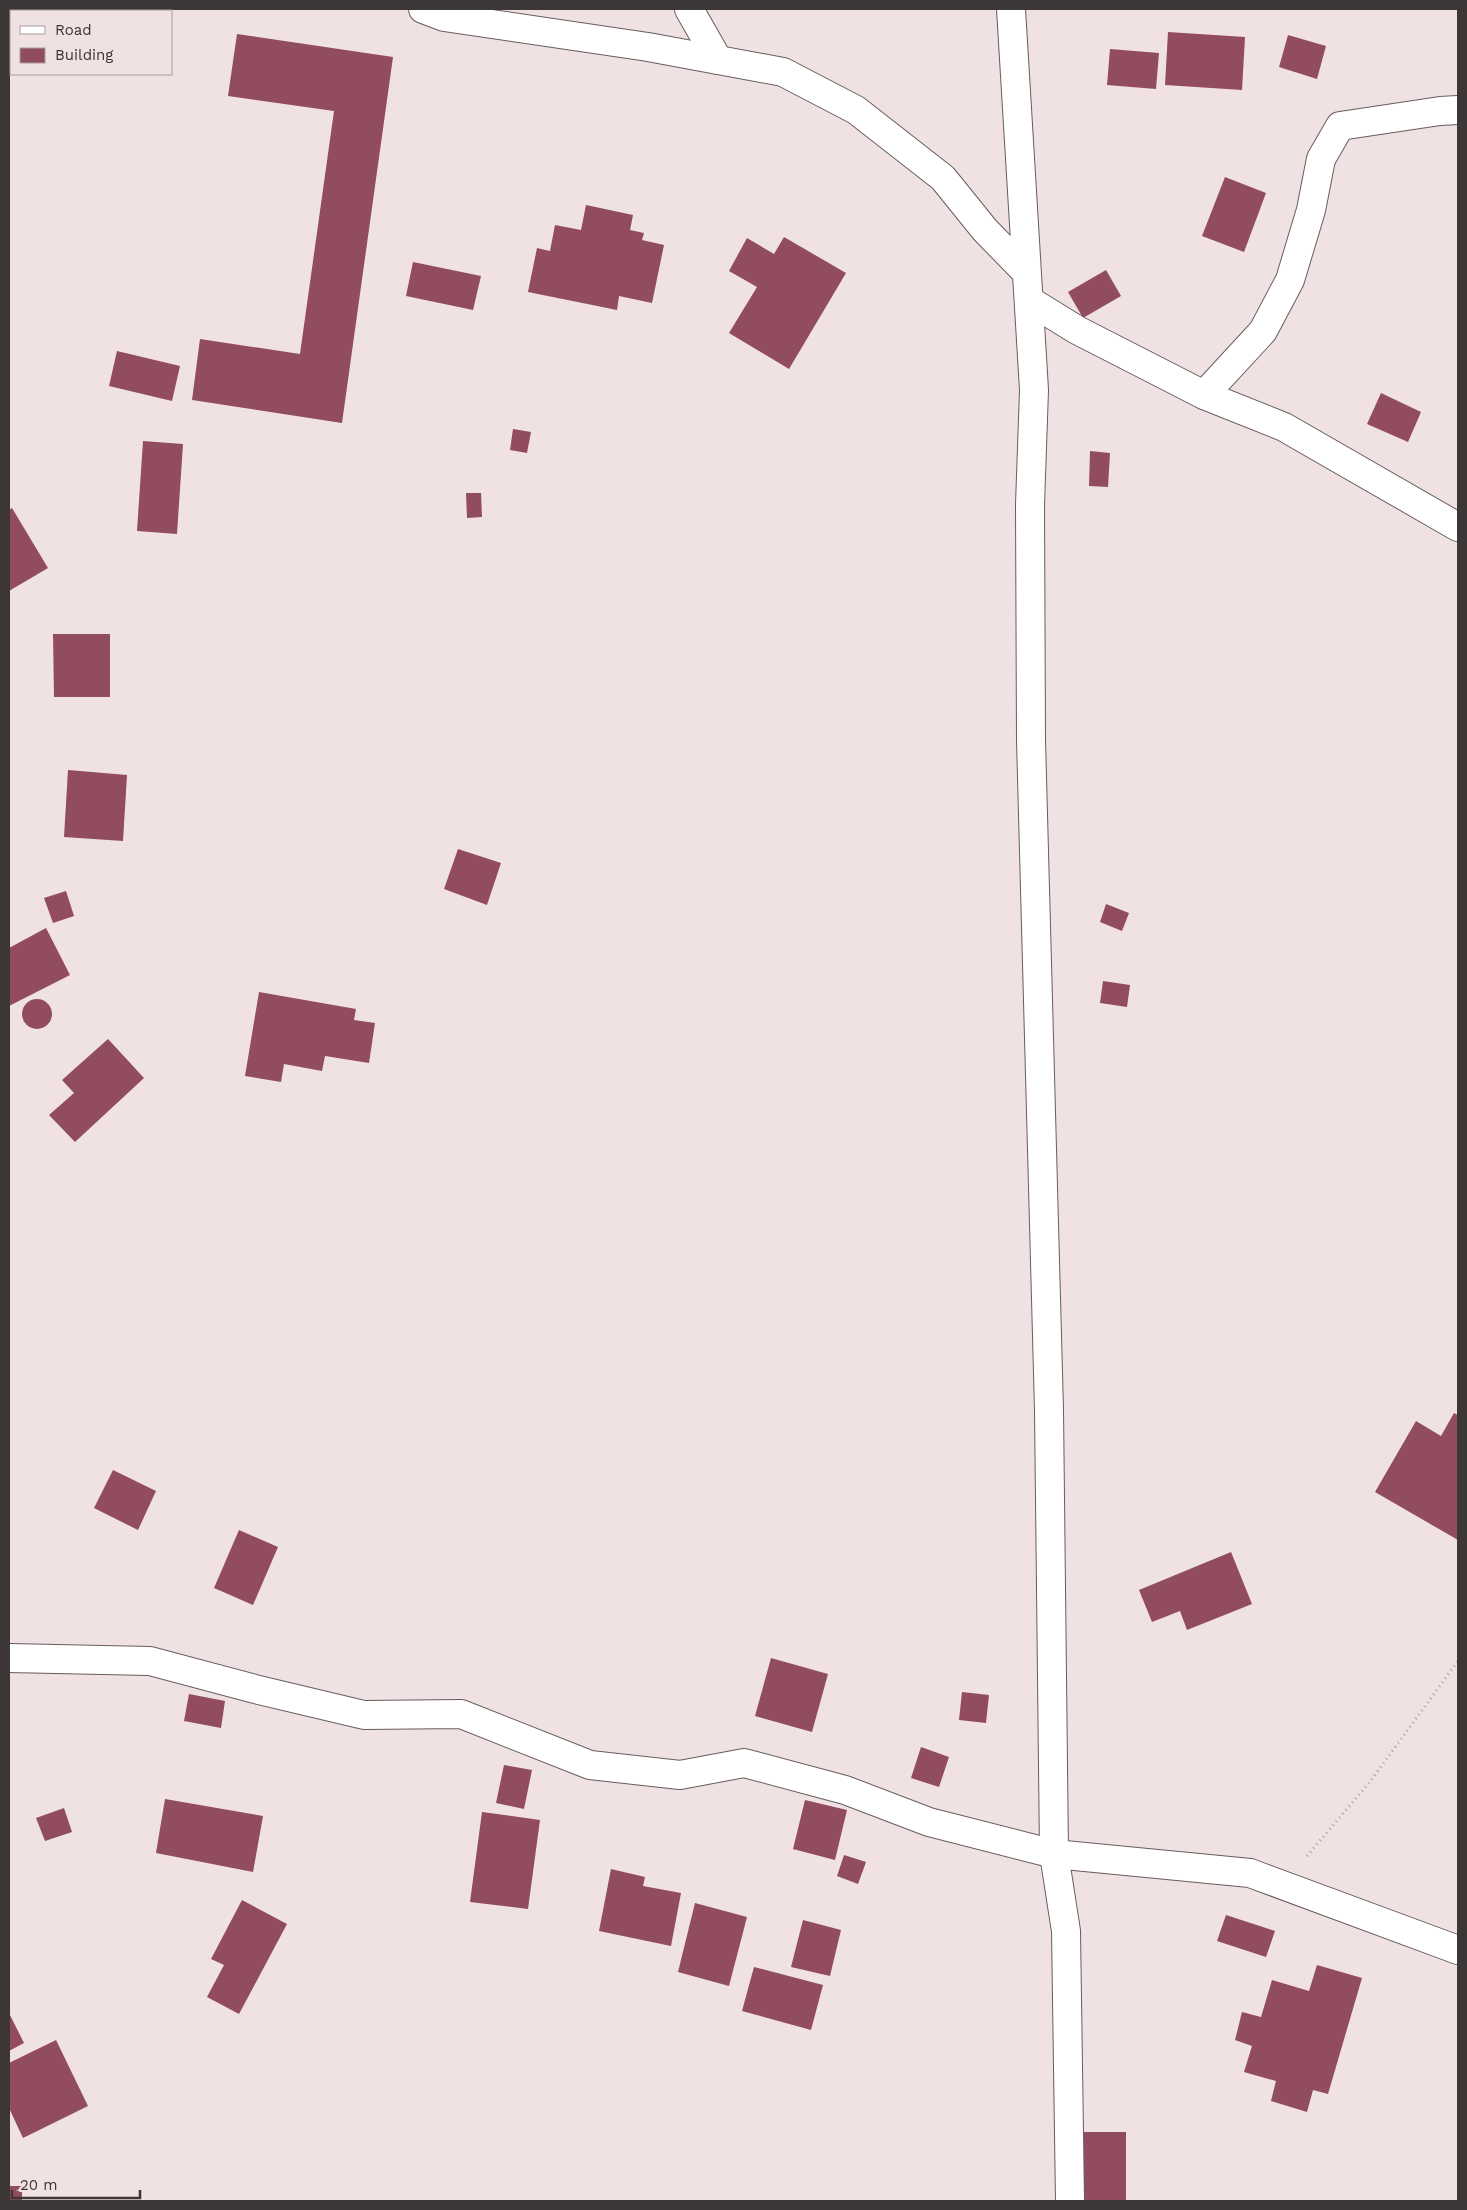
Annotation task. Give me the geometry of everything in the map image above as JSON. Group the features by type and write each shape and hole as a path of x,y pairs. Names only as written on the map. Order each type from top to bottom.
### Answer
{"street":[{"path":"424,9 444,17 648,48 783,72 856,110 943,178 986,230 1026,272"},
{"path":"688,9 718,60"},
{"path":"1011,9 1034,390 1030,504 1031,740 1049,1410 1054,1854 1066,1931 1070,2201"},
{"path":"1204,395 1263,331 1290,280 1312,210 1322,159 1340,126 1458,110"},
{"path":"1030,301 1078,330 1204,395 1284,427 1458,527"},
{"path":"9,1658 150,1661 364,1715 460,1714 590,1765 680,1775 744,1763 845,1790 929,1822 1054,1854 1250,1873 1458,1950"}],"path":[{"path":"1282,1885 1369,1783 1458,1660"}],"building":[{"path":"1168,32 1245,37 1242,90 1165,85"},
{"path":"237,34 393,57 342,423 192,400 200,339 300,354 334,111 228,96"},
{"path":"1288,35 1326,46 1317,79 1279,67"},
{"path":"1110,49 1159,53 1156,89 1107,85"},
{"path":"1225,177 1266,193 1244,252 1202,236"},
{"path":"586,205 633,215 630,230 644,233 642,240 664,245 652,303 619,296 617,310 528,292 537,248 550,251 555,225 581,230"},
{"path":"784,237 846,273 789,369 729,333 757,287 729,271 747,238 774,254"},
{"path":"413,262 481,276 473,310 406,296"},
{"path":"1106,270 1121,296 1083,318 1068,292"},
{"path":"117,351 180,366 172,401 109,386"},
{"path":"1381,393 1421,412 1408,442 1367,424"},
{"path":"513,429 531,432 527,453 510,450"},
{"path":"143,441 183,444 177,534 137,531"},
{"path":"1090,451 1110,453 1108,487 1089,486"},
{"path":"466,493 481,493 482,517 467,518"},
{"path":"12,508 48,568 9,591 9,510"},
{"path":"53,634 110,634 110,697 54,697"},
{"path":"68,770 127,775 123,841 64,837"},
{"path":"458,849 501,863 487,905 444,889"},
{"path":"66,891 74,916 53,923 44,898"},
{"path":"1106,904 1129,913 1122,931 1100,922"},
{"path":"46,928 70,975 9,1006 9,948"},
{"path":"1103,981 1130,985 1127,1007 1100,1003"},
{"path":"259,992 356,1009 354,1020 375,1023 369,1063 325,1056 322,1071 284,1064 281,1082 245,1076"},
{"path":"37,999 48,1003 52,1014 48,1025 37,1029 26,1025 22,1014 26,1003"},
{"path":"108,1039 144,1078 75,1142 49,1115 74,1093 62,1080"},
{"path":"1454,1413 1458,1415 1458,1540 1375,1492 1416,1421 1441,1436"},
{"path":"113,1470 156,1491 138,1530 94,1508"},
{"path":"239,1530 278,1547 253,1605 214,1588"},
{"path":"1231,1552 1252,1604 1187,1630 1180,1611 1152,1622 1139,1590"},
{"path":"771,1658 828,1674 812,1732 755,1716"},
{"path":"962,1692 989,1695 986,1723 959,1720"},
{"path":"189,1694 225,1701 221,1728 184,1721"},
{"path":"921,1747 949,1757 939,1787 911,1778"},
{"path":"504,1765 532,1770 524,1809 496,1803"},
{"path":"165,1799 263,1816 253,1872 156,1853"},
{"path":"805,1800 847,1810 835,1860 793,1849"},
{"path":"64,1808 72,1832 45,1841 36,1818"},
{"path":"482,1812 540,1820 528,1909 470,1902"},
{"path":"844,1855 866,1862 858,1884 837,1876"},
{"path":"611,1869 645,1877 643,1886 681,1893 671,1946 599,1931"},
{"path":"242,1900 287,1924 239,2014 207,1997 224,1965 211,1959"},
{"path":"695,1903 747,1917 729,1986 678,1972"},
{"path":"1226,1915 1275,1931 1266,1957 1217,1941"},
{"path":"803,1920 841,1930 830,1976 791,1967"},
{"path":"1317,1965 1362,1978 1328,2094 1313,2090 1307,2112 1271,2101 1276,2081 1244,2072 1252,2046 1235,2040 1242,2012 1261,2017 1272,1980 1309,1991"},
{"path":"754,1967 823,1985 811,2030 742,2011"},
{"path":"9,2013 24,2043 9,2051"},
{"path":"56,2040 88,2106 23,2138 9,2108 9,2063"},
{"path":"1079,2132 1126,2132 1126,2201 1080,2201"},
{"path":"9,2186 22,2186 22,2201 9,2201"}]}
